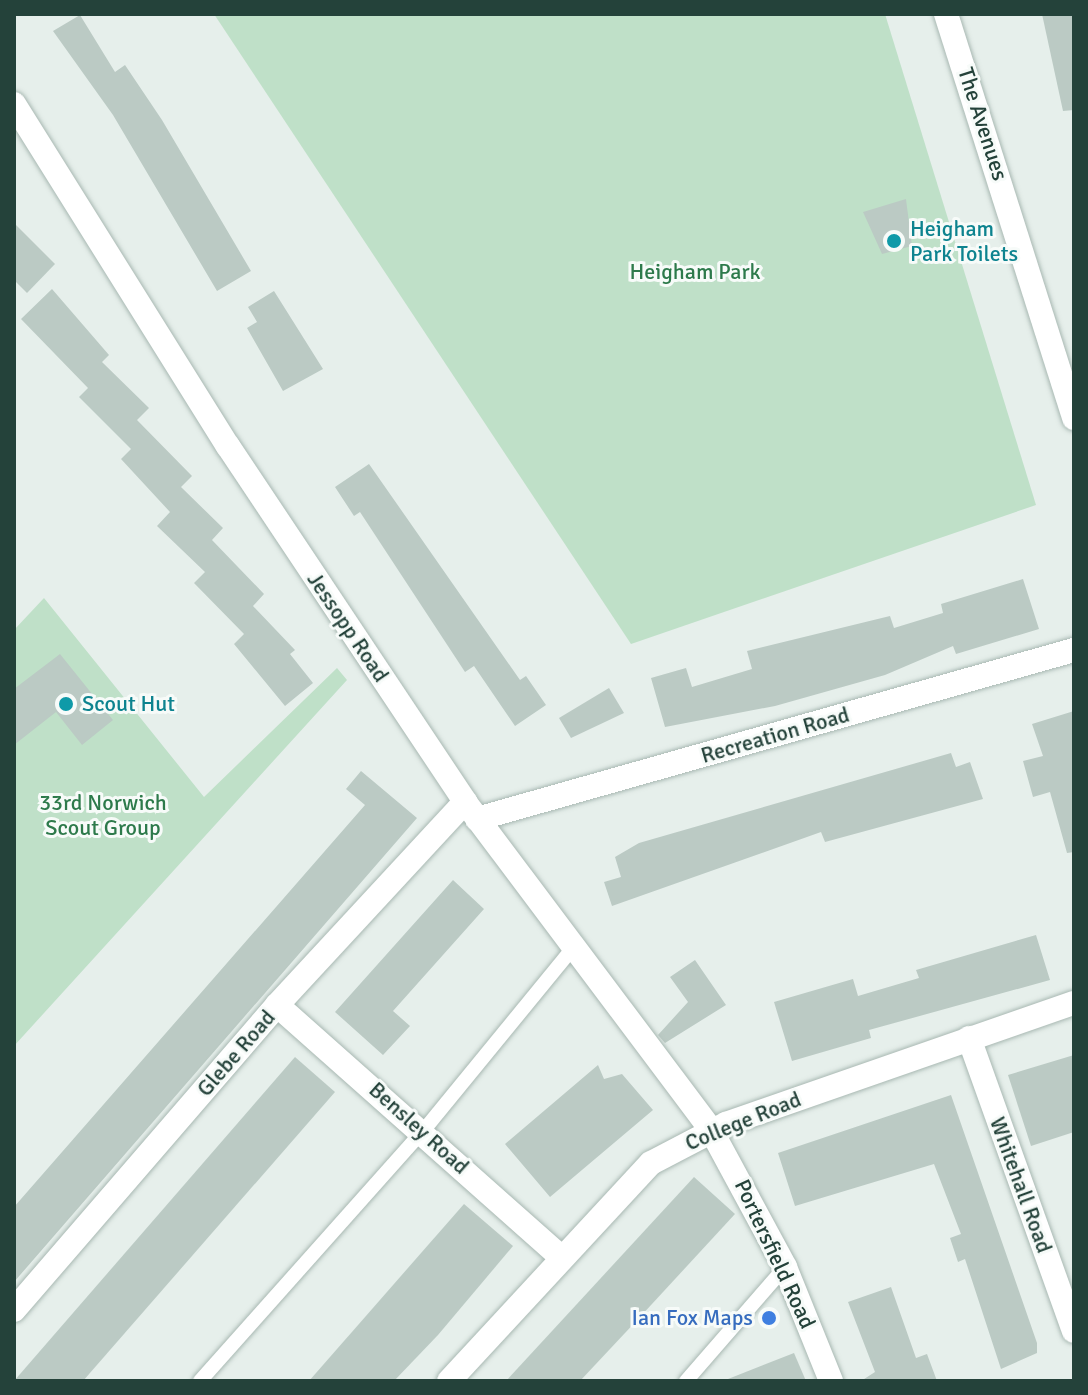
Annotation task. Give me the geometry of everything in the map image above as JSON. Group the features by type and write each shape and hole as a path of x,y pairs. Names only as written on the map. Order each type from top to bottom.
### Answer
{"street":[{"name":"The Avenues","path":"946,14 1074,418"},
{"name":"Jessopp Road","path":"14,104 228,446 471,810 711,1130"},
{"name":"Recreation Road","path":"471,810 1074,650"},
{"name":"Glebe Road","path":"14,1310 277,1005 471,810"},
{"name":"College Road","path":"449,1381 559,1255 651,1163 711,1130 1074,1003"},
{"name":"Bensley Road","path":"277,1005 424,1130 559,1255"},
{"name":"Whitehall Road","path":"969,1038 1074,1331"},
{"name":"Portersfield Road","path":"711,1130 785,1267 831,1381"}],"lane":[{"path":"200,1381 424,1130 574,947"},
{"path":"686,1381 785,1267"}],"green space":[{"name":"Heigham Park","path":"214,14 885,14 1036,505 631,644"},
{"name":"33rd Norwich Scout Group","path":"44,598 204,797 337,668 347,680 14,1046 14,630"}],"building":[{"path":"1042,14 1074,14 1074,110 1063,111"},
{"path":"80,15 115,72 125,65 162,120 251,271 217,291 113,115 53,31"},
{"path":"906,199 912,246 882,254 863,212"},
{"path":"14,223 55,264 27,293 14,280"},
{"path":"52,289 109,355 102,362 149,408 137,420 192,476 181,487 223,528 212,540 264,594 253,606 295,650 290,654 313,683 285,706 234,644 244,634 194,583 205,572 157,526 170,512 121,459 131,449 79,397 88,388 21,319"},
{"path":"274,291 323,369 283,391 247,328 257,322 248,307"},
{"path":"369,464 520,680 526,676 546,705 515,726 474,666 465,672 360,512 354,516 335,487"},
{"path":"1023,579 1039,629 956,654 953,646 885,675 775,706 665,727 651,678 686,668 692,687 752,669 747,651 890,616 894,628 943,613 941,604"},
{"name":"Scout Hut","path":"60,654 113,720 82,745 56,712 14,745 14,689"},
{"path":"609,688 624,713 571,738 559,718"},
{"path":"1074,711 1074,852 1067,853 1050,792 1033,797 1023,761 1043,756 1032,724"},
{"path":"951,753 956,767 970,762 983,799 825,842 821,832 612,906 604,882 621,877 615,857 639,843"},
{"path":"361,771 417,818 14,1282 14,1207 365,805 346,789"},
{"path":"453,880 484,909 393,1011 410,1026 383,1055 335,1012"},
{"path":"1036,935 1050,980 869,1030 871,1038 792,1061 774,1002 853,979 858,996 919,978 916,970"},
{"path":"695,960 726,1005 665,1043 658,1035 688,1002 670,977"},
{"path":"1074,1055 1074,1132 1031,1146 1008,1075"},
{"path":"295,1057 335,1092 83,1381 14,1381"},
{"path":"598,1065 604,1079 622,1074 653,1110 550,1197 505,1144"},
{"path":"951,1095 1037,1343 1037,1353 1001,1369 965,1259 958,1262 950,1238 961,1234 934,1164 795,1206 778,1153"},
{"path":"694,1177 735,1214 580,1381 506,1381"},
{"path":"464,1204 513,1246 438,1335 394,1381 309,1381"},
{"path":"891,1287 916,1358 927,1354 937,1381 861,1381 875,1372 848,1302"},
{"path":"794,1353 806,1381 728,1381 728,1379"}],"place":[{"name":"Heigham Park Toilets","path":"894,241"},
{"name":"Scout Hut","path":"66,704"},
{"name":"Ian Fox Maps","path":"769,1318"}]}
